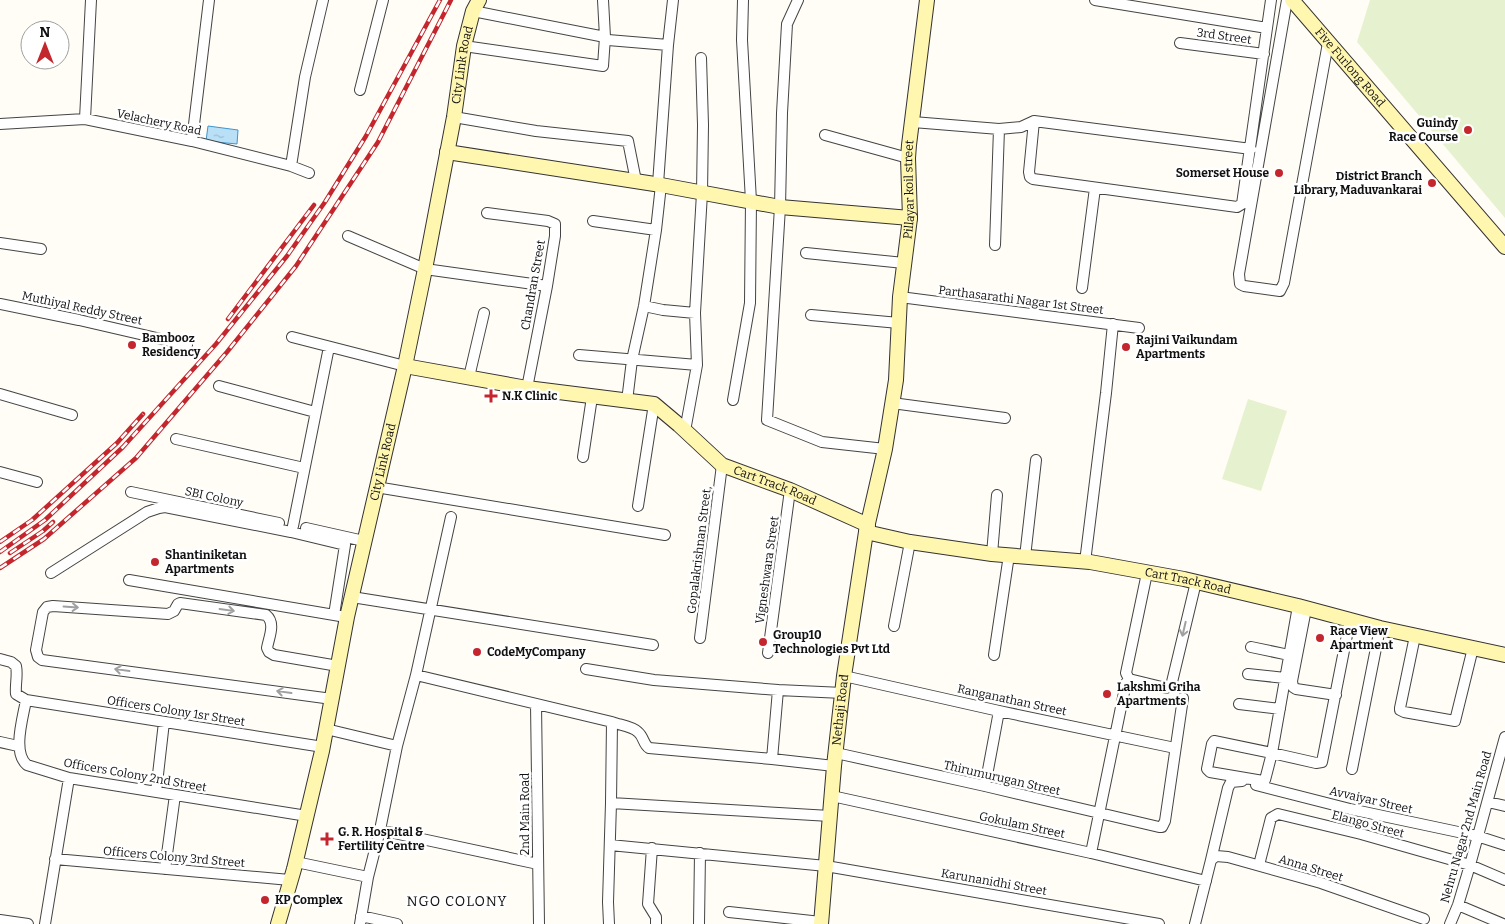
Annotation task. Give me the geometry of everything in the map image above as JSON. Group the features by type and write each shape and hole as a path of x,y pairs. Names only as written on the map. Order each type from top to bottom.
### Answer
{"street":[{"path":"84,118 91,0"},
{"path":"192,141 209,0"},
{"path":"291,166 305,77 324,0"},
{"path":"360,90 383,0"},
{"path":"464,46 603,66 605,37 603,0"},
{"path":"627,401 632,360 644,306 656,230 668,45 673,0"},
{"path":"733,400 750,303 751,201 742,40 743,0"},
{"path":"798,0 787,24 782,113 780,207 768,420 822,442 886,449"},
{"name":"Pillayar koil street","path":"896,380 900,297 910,218 908,158 927,0"},
{"path":"1096,0 1267,28"},
{"path":"1034,120 1030,176 1033,179 1240,206 1242,204 1251,149 1271,0"},
{"path":"1287,0 1239,274 1240,284 1244,286 1280,291 1284,283 1328,43"},
{"name":"Five Furlong Road","path":"1292,0 1505,247"},
{"path":"476,5 605,37 608,40 668,45"},
{"name":"City Link Road","path":"278,924 296,862 323,747 338,666 340,616 352,597 405,366 454,117 464,46 476,5"},
{"name":"3rd Street","path":"1180,43 1264,54"},
{"path":"685,430 697,365 695,313 702,193 703,125 701,58"},
{"path":"454,117 536,131 628,141 636,181"},
{"name":"Velachery Road","path":"0,124 84,118 192,141 291,166 309,173"},
{"path":"913,122 999,129 1022,127 1034,120 1251,149"},
{"path":"995,245 999,129"},
{"path":"825,135 908,158"},
{"path":"447,152 660,184 780,207 910,218"},
{"path":"1082,288 1095,188"},
{"name":"Chandran Street","path":"487,213 548,221 555,224 555,236 547,286 527,388"},
{"path":"593,221 656,230"},
{"path":"348,236 425,268 547,286"},
{"path":"0,243 41,249"},
{"path":"806,253 904,263"},
{"name":"Parthasarathi Nagar 1st Street","path":"900,297 1140,328"},
{"name":"Muthiyal Reddy Street","path":"0,304 187,345"},
{"path":"644,306 695,313"},
{"path":"469,377 484,313"},
{"path":"811,315 899,323"},
{"path":"1084,562 1113,324"},
{"path":"292,337 405,366 527,388 654,404 638,506"},
{"path":"293,526 329,347"},
{"path":"579,355 697,365"},
{"name":"Nethaji Road","path":"821,923 844,676 867,529 886,449 896,380"},
{"path":"219,386 315,412"},
{"path":"0,394 72,415"},
{"path":"584,458 592,396"},
{"path":"892,403 1004,418"},
{"name":"Cart Track Road","path":"654,404 722,465 790,490 867,529 910,542 992,554 1084,562 1196,582 1380,628 1505,655"},
{"path":"176,439 304,468"},
{"path":"1025,557 1036,460"},
{"name":"Gopalakrishnan Street,","path":"700,638 722,465"},
{"path":"0,472 37,482"},
{"path":"376,487 665,535"},
{"name":"Vigneshwara Street","path":"768,653 790,490"},
{"name":"SBI Colony","path":"131,492 364,541"},
{"path":"992,554 996,495"},
{"path":"51,573 147,512 165,507 345,544 340,616 129,580"},
{"path":"397,924 361,920 368,877 380,830 397,746 416,675 451,517"},
{"path":"894,626 910,542"},
{"path":"994,655 1009,555"},
{"path":"1147,573 1126,673 1129,679 1166,688 1171,686 1196,582"},
{"path":"352,597 653,645"},
{"path":"332,699 42,660 38,657 36,650 43,612 46,607 168,614 174,611 180,603 266,615 272,623 267,648 274,655 338,666"},
{"path":"1302,607 1289,655 1272,753 1264,781 1210,772 1207,769 1214,741 1272,753 1318,763 1322,762 1350,620"},
{"path":"1302,607 1292,685 1296,689 1336,695"},
{"path":"1352,769 1380,628"},
{"path":"1415,636 1400,708 1404,712 1455,721 1472,648"},
{"path":"1251,647 1289,655"},
{"path":"0,660 11,662 16,666 16,694 26,700 18,746 0,742"},
{"path":"586,668 654,680 842,694"},
{"path":"1248,674 1285,678"},
{"path":"416,675 612,722 609,924"},
{"name":"Ranganathan Street","path":"844,676 1175,748"},
{"path":"1091,853 1126,683"},
{"path":"772,760 778,690"},
{"path":"1175,748 1183,698"},
{"name":"Officers Colony 1sr Street","path":"26,700 323,747"},
{"name":"2nd Main Road","path":"536,704 539,924"},
{"path":"1239,704 1280,709"},
{"path":"984,786 999,711"},
{"path":"156,792 164,722"},
{"name":"Thirumurugan Street","path":"612,722 637,730 645,746 649,748 772,760 835,760 984,786 1098,814 1162,827 1165,821 1175,748"},
{"path":"326,729 397,746"},
{"name":"Nehru Nagar 2nd Main Road","path":"1450,924 1458,906 1477,836 1502,765 1505,737"},
{"name":"Officers Colony 2nd Street","path":"18,746 22,760 27,765 69,778 306,816"},
{"path":"46,924 69,778"},
{"name":"Avvaiyar Street","path":"1211,860 1228,788 1232,782 1242,781 1350,809 1477,836 1505,845"},
{"path":"165,869 175,795"},
{"name":"Gokulam Street","path":"832,796 1091,853 1206,882"},
{"path":"1488,802 1505,806"},
{"path":"611,803 830,816"},
{"name":"Elango Street","path":"1259,865 1271,818 1278,814 1361,834 1470,865 1505,880"},
{"path":"380,830 538,864"},
{"name":"Karunanidhi Street","path":"610,844 826,866 1159,924"},
{"path":"652,848 648,904 656,917 656,924"},
{"path":"699,924 700,853"},
{"name":"Anna Street","path":"1211,860 1216,856 1221,856 1321,882 1424,919"},
{"name":"Officers Colony 3rd Street","path":"55,859 290,880"},
{"path":"1195,924 1211,860"},
{"path":"296,862 368,877"},
{"path":"1458,906 1503,924"},
{"path":"729,912 821,923"},
{"path":"0,920 28,924"}],"green space":[{"name":"Guindy Race Course","path":"1370,0 1505,0 1505,218 1357,42"},
{"path":"1248,399 1287,411 1261,491 1222,479"}],"water":[{"path":"208,126 238,130 237,144 206,141"}],"railway":[{"path":"0,552 45,520 123,447 216,344 287,256 325,202 366,136 440,0"},
{"path":"0,568 44,539 136,458 227,352 296,266 378,142 451,0"},
{"path":"228,319 314,205"},
{"path":"0,542 32,520 117,443 143,414"},
{"path":"10,553 53,522"}],"place":[{"name":"Guindy Race Course","path":"1468,130"},
{"name":"Somerset House","path":"1279,173"},
{"name":"District Branch Library, Maduvankarai","path":"1432,183"},
{"name":"Bambooz Residency","path":"132,345"},
{"name":"Rajini Vaikundam Apartments","path":"1126,347"},
{"name":"N.K Clinic","path":"491,396"},
{"name":"Shantiniketan Apartments","path":"155,562"},
{"name":"Race View Apartment","path":"1320,638"},
{"name":"Group10 Technologies Pvt Ltd","path":"763,642"},
{"name":"CodeMyCompany","path":"477,652"},
{"name":"Lakshmi Griha Apartments","path":"1107,694"},
{"name":"G. R. Hospital & Fertility Centre","path":"327,839"},
{"name":"KP Complex","path":"265,900"}],"district":[{"name":"NGO COLONY","path":"457,901"}]}
